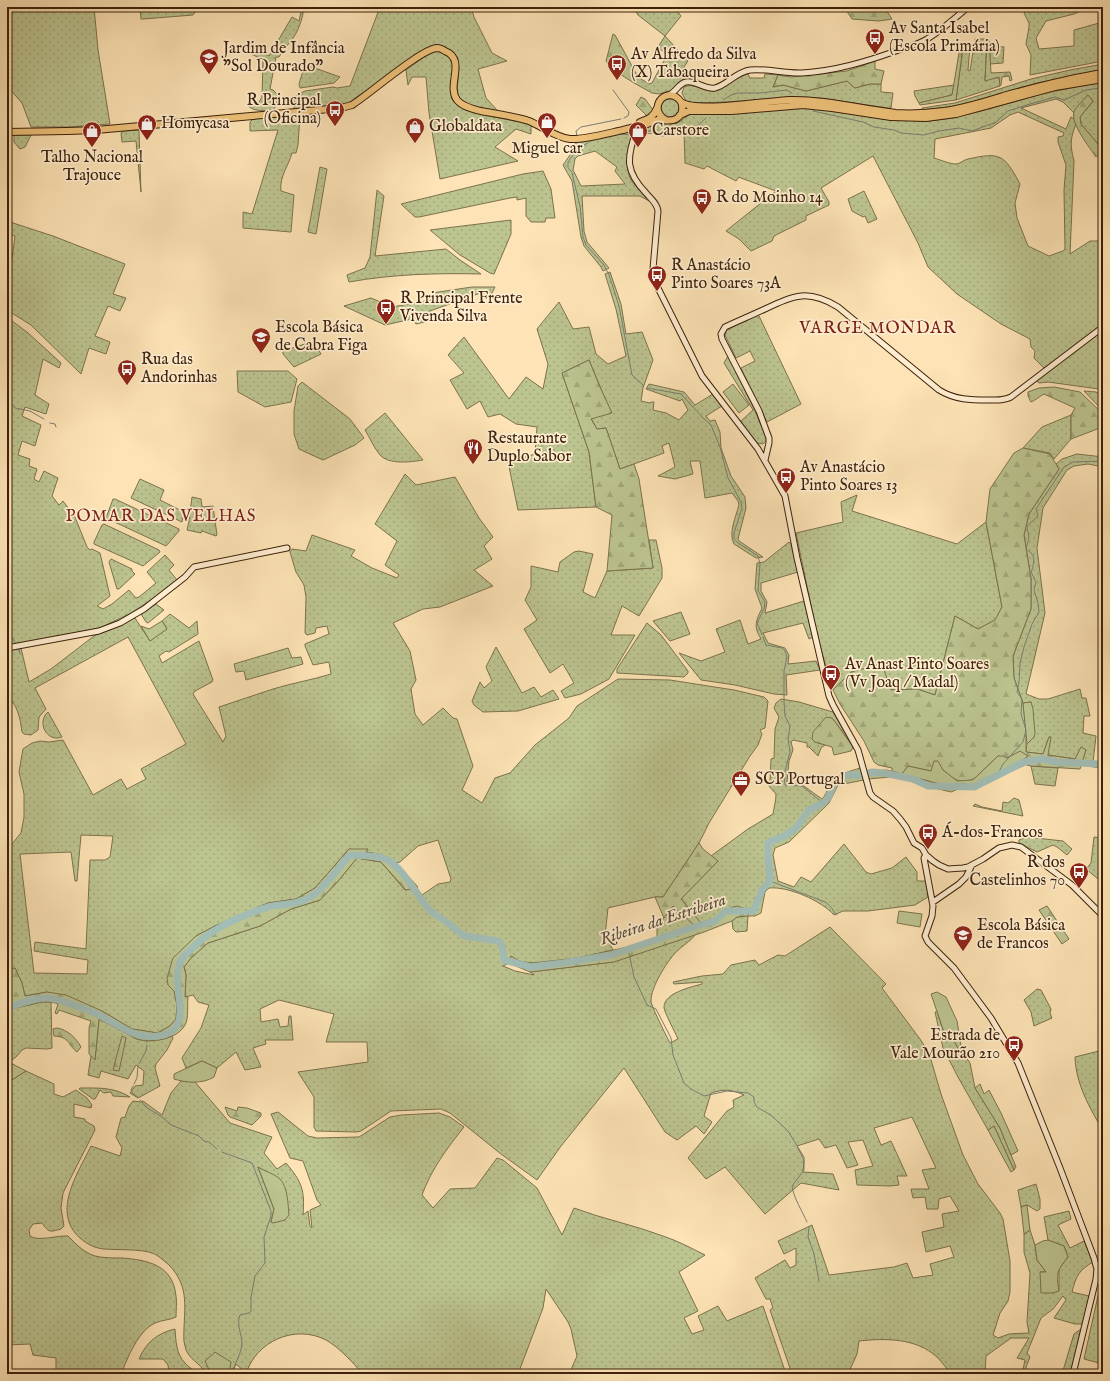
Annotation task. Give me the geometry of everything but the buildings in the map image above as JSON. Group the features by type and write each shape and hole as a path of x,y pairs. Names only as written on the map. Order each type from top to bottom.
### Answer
{"main road":[{"path":"7,132 96,130 341,108 352,105 415,59 428,51 437,48 447,52 454,59 456,69 454,94 457,100 463,105 527,121 568,139 635,128 650,121 661,98 669,95 690,106 810,100 833,102 897,113 922,114 962,108 1032,88 1103,73"},
{"path":"602,134 650,121 674,120 680,115 689,111 732,111 803,105 891,117 931,118 972,110 1055,87 1103,79"},
{"path":"680,100 682,108 680,115"},
{"path":"657,108 660,116 666,120"}],"street":[{"path":"669,95 682,84 689,82 708,88 716,88 740,74 751,70 802,73 845,68 925,40 935,34 968,7"},
{"path":"680,86 678,93 680,100"},
{"path":"634,137 639,128 650,121"},
{"path":"635,128 630,157 630,171 638,185 656,203 658,211 653,269 656,284 702,376 762,450 765,460 787,501 797,558 829,696 858,750 872,797 893,811 906,827 914,843 922,848 925,856 929,887 933,902 932,916 924,934 928,942 954,968 991,1018 1018,1063 1094,1258 1097,1269 1096,1279 1073,1374"},
{"path":"626,129 633,132 634,137"},
{"path":"762,450 769,438 759,411 722,339 721,334 724,329 745,318 794,296 807,295 821,298 838,307 878,341 944,393 955,398 966,400 1004,401 1103,327"},
{"path":"7,648 99,631 120,623 144,609 185,577 194,567 287,548"},
{"path":"925,856 948,869 963,868 999,848 1012,845 1021,847 1072,885 1103,916"},
{"path":"933,902 960,884 966,877 972,864"}],"green space":[{"path":"7,7 94,7 98,50 110,124 68,127 31,127 22,103 7,86"},
{"path":"140,7 198,7 193,15 141,19"},
{"path":"302,7 304,7 300,25 293,38 279,57 276,57 270,89 277,94 275,101 277,101 274,110 263,111 253,109 247,105 253,106 258,104 262,97 263,60 244,50 247,44 269,56 292,17 299,21"},
{"path":"380,7 446,7 448,11 454,7 471,7 474,17 492,53 507,61 478,69 486,98 497,110 497,112 472,107 464,103 459,97 457,90 459,67 457,58 450,50 436,45 431,46 406,62 347,104 294,109 295,98 297,95 305,91 350,86"},
{"path":"633,7 685,7 677,11 681,16 665,36 638,15"},
{"path":"844,7 884,7 892,19 879,21 852,19"},
{"path":"1034,7 1090,7 1074,14 1046,21 1036,38 1039,49 1074,46 1074,30 1103,22 1103,61 1030,75 1031,55 1026,44 1029,23 1024,13 1025,11"},
{"path":"613,34 615,35 638,77 634,83 612,69 606,61"},
{"path":"665,36 688,61 684,67 698,80 689,78 682,80 672,90 659,94 652,93 634,83 638,77 649,84 652,83 667,55 658,47"},
{"path":"975,39 987,39 985,80 999,77 1000,86 956,100 963,47 970,47 968,70 970,71"},
{"path":"987,39 989,39 991,73 1010,72 1012,80 1010,81 1009,76 1002,77 1000,86 999,77 985,81"},
{"path":"990,46 1004,47 1003,63 990,64"},
{"path":"960,47 963,47 956,100 920,105 919,103 952,95"},
{"path":"437,51 446,55 451,60 453,74 451,90 455,103 469,111 479,114 531,125 531,134 516,129 495,147 518,161 440,179 429,113 426,77 412,77 408,85 406,70 427,55"},
{"path":"875,61 875,69 884,71 881,84 870,84 855,88 847,81 806,91 783,85 773,87 778,75 791,77 847,71"},
{"path":"311,64 312,67 340,77 334,83 300,88 299,84 303,72"},
{"path":"1103,64 1103,70 1037,83 959,106 922,110 922,108 955,103 1031,79"},
{"path":"748,74 750,78 764,78 765,74 778,75 773,87 783,85 806,91 847,81 855,88 870,84 881,84 881,92 893,93 891,108 821,98 800,97 694,103 686,101 682,93 684,87 688,86 695,86 714,91 723,88 736,79"},
{"path":"1103,81 1103,150 1081,124 1080,117 1093,101 1088,95 1074,113 1063,102 1056,99 1021,108 1066,129 1071,117 1074,119 1076,124 1071,142 1074,161 1070,254 1090,241 1103,241 1103,323 1048,367 1044,368 1034,358 1035,351 1031,347 1030,339 1001,324 957,294 928,267 918,243 873,156 821,188 829,202 829,205 806,216 806,220 774,236 772,241 751,251 739,239 726,231 776,191 739,177 736,181 707,166 704,169 685,163 684,131 680,133 661,134 651,131 638,134 646,128 658,123 677,123 691,114 788,108 812,108 890,120 929,121 953,118 1042,94","holes":["1018,112 1064,133 1063,136 1058,137 1058,142 1066,165 1064,190 1065,249 1049,256 1028,246 1017,218 1015,203 1020,184 1010,166 1005,161 994,156 987,156 968,159 956,164 934,158 935,139 991,128 1010,115"]},
{"path":"954,85 952,95 919,103 915,96 914,91"},
{"path":"1088,95 1093,101 1080,117 1081,124 1103,150 1096,157 1081,135 1074,117 1076,108"},
{"path":"641,97 645,99 653,110 647,116 636,105"},
{"path":"670,99 676,102 679,108 676,114 670,117 664,114 661,108 664,102"},
{"path":"300,115 296,153 292,153 281,181 281,191 294,195 291,232 243,228 243,212 252,214 278,130 250,131 250,122 253,119"},
{"path":"138,130 141,192 136,141 122,142 121,133 124,131"},
{"path":"628,131 632,134 628,160 629,175 635,185 649,198 649,201 640,196 582,196 584,231 587,242 609,268 603,271 584,246 581,237 572,181 563,165 575,148 576,142","holes":["595,151 617,167 615,171 625,184 581,186 573,170 575,159 578,156"]},
{"path":"14,135 31,135 25,147 20,149 14,142"},
{"path":"320,167 327,169 316,234 308,232"},
{"path":"543,171 551,189 555,218 546,218 545,222 531,222 526,216 526,198 517,200 517,197 510,198 419,217 415,217 401,204 523,174"},
{"path":"377,190 384,196 375,256 446,249 481,274 382,277 349,282 347,275 365,268 370,257"},
{"path":"864,191 877,219 868,223 865,216 863,217 852,211 848,199"},
{"path":"511,220 511,234 494,274 460,255 430,230"},
{"path":"7,221 53,236 125,264 113,294 126,298 120,311 108,306 95,336 110,342 106,354 89,348 81,374 31,325 7,310 7,276 12,259 15,236 8,233"},
{"path":"610,272 621,304 626,334 642,332 653,360 643,388 641,401 650,403 654,402 653,410 666,413 679,420 688,410 682,399 680,401 646,389 649,384 684,392 695,405 713,394 722,406 706,416 710,421 715,420 720,432 721,448 731,476 745,497 746,508 738,539 763,557 756,558 734,544 732,540 732,530 739,505 738,501 732,493 705,498 700,461 690,461 693,474 675,479 658,476 675,467 669,443 662,446 664,453 620,469 606,428 597,429 591,418 611,413 589,360 562,373 589,452 596,507 518,510 508,462 535,454 537,427 516,424 500,414 488,417 480,401 467,409 450,380 464,373 448,355 464,337 509,399 526,377 543,389 548,364 537,329 559,302 573,329 589,327 596,354 608,364 626,356 616,309 605,274"},
{"path":"472,287 495,287 492,293 485,299 483,292 430,311 433,320 416,324 412,319 385,325 344,306 371,298 392,307 431,300 432,293"},
{"path":"757,315 759,316 801,404 767,422 741,368 755,361 750,351 736,358 725,335 726,331 729,329"},
{"path":"7,317 28,333 61,363 59,368 43,359 35,395 49,404 46,414 25,407 22,416 41,425 35,446 22,441 18,455 30,459 29,466 37,469 34,479 39,482 44,471 58,478 52,496 59,505 63,501 75,517 87,547 90,550 92,549 100,553 110,596 97,606 103,609 112,604 129,590 136,598 139,597 156,583 147,572 165,555 174,565 169,570 177,580 154,598 131,613 100,628 7,646"},
{"path":"1103,330 1103,392 1099,389 1048,382 1039,383 1036,380"},
{"path":"314,342 321,354 294,367 283,354 283,351"},
{"path":"728,356 766,437 766,441 763,444 757,443 740,422 753,410 724,363"},
{"path":"589,360 612,413 591,419 597,429 606,428 620,469 634,464 639,479 653,568 607,571 612,515 596,507 589,452 562,373"},
{"path":"237,371 288,371 297,379 291,402 265,407 238,392"},
{"path":"302,382 350,419 364,438 355,445 323,460 299,449 294,434 294,411 298,386"},
{"path":"733,384 749,405 739,413 723,392"},
{"path":"1054,387 1080,392 1102,413 1103,424 1100,428 1071,439 1071,415 1075,408 1044,394 1031,402 1028,396 1028,392 1039,388"},
{"path":"1084,391 1096,392 1103,396 1103,411"},
{"path":"385,413 423,460 394,462 380,455 365,430"},
{"path":"1071,415 1071,439 1054,459 1050,453 1023,448 1042,427"},
{"path":"1023,448 1050,454 1059,469 1029,514 1024,535 1031,579 1031,609 1013,656 1014,678 1023,703 1026,730 1026,752 1043,754 1049,737 1051,737 1048,755 1075,759 1081,747 1086,750 1080,769 1031,766 1019,763 1028,756 1007,758 998,756 975,778 962,781 954,779 943,770 931,771 908,766 902,774 892,771 892,768 878,765 874,762 864,741 840,704 833,690 851,672 882,664 891,690 917,689 935,695 955,616 978,629 995,620 1002,607 986,522 990,489 1014,453"},
{"path":"1077,454 1103,457 1103,467 1088,464 1074,466 1067,470 1043,508 1037,548 1045,613 1026,694 1039,699 1048,699 1080,689 1082,698 1086,698 1090,716 1084,716 1083,733 1096,736 1093,762 1098,762 1103,750 1103,767 1101,768 1081,765 1086,750 1081,748 1075,759 1047,755 1051,737 1049,737 1043,754 1026,752 1027,744 1034,737 1031,702 1023,703 1014,678 1013,656 1031,609 1031,579 1024,535 1029,514 1059,469 1056,464 1062,459"},
{"path":"405,474 416,485 455,477 479,518 493,537 484,546 492,559 474,570 493,586 440,607 423,609 393,623 410,651 416,680 411,689 415,714 423,725 443,708 453,718 457,719 473,766 462,790 482,803 495,778 510,773 535,745 569,718 577,706 618,679 670,680 734,690 764,697 768,701 765,728 760,730 762,734 758,745 709,823 699,843 663,897 655,897 608,908 605,936 613,950 579,958 539,963 518,961 511,956 509,963 503,966 515,971 534,975 530,972 613,962 696,934 676,952 668,962 656,982 652,995 651,1001 654,1009 670,1043 678,1039 664,1010 665,1002 673,994 679,991 702,984 702,982 674,984 673,982 702,976 723,974 731,965 755,960 759,965 778,955 785,956 830,927 886,984 882,988 929,1053 941,1094 963,1155 978,1184 1003,1219 1010,1261 1010,1292 1008,1301 1000,1313 993,1335 998,1338 1009,1334 1029,1333 1027,1322 1030,1273 1024,1252 1024,1234 1030,1230 1035,1245 1037,1260 1046,1272 1040,1272 1059,1290 1059,1269 1068,1257 1064,1246 1048,1240 1044,1217 1069,1211 1071,1219 1058,1225 1070,1248 1084,1241 1093,1262 1081,1271 1072,1292 1089,1296 1083,1324 1075,1324 1054,1318 1066,1300 1063,1296 1053,1309 1041,1318 1027,1353 1030,1357 1026,1367 1027,1374 1022,1374 1025,1360 1017,1358 1029,1338 1011,1338 986,1356 985,1374 951,1374 937,1357 920,1346 900,1341 880,1340 859,1341 857,1354 848,1374 792,1374 770,1310 773,1308 770,1299 766,1299 755,1278 785,1260 790,1268 796,1265 796,1248 784,1254 778,1241 812,1225 829,1275 894,1267 907,1263 913,1278 933,1275 930,1264 954,1257 950,1246 926,1252 922,1232 944,1227 942,1214 959,1211 950,1196 939,1199 938,1209 927,1209 925,1197 913,1198 911,1189 929,1189 922,1170 936,1168 912,1117 874,1128 881,1145 891,1141 907,1176 897,1176 899,1185 857,1185 855,1170 873,1166 863,1140 848,1142 858,1165 847,1168 836,1145 825,1148 819,1139 797,1146 804,1160 803,1172 833,1174 839,1190 801,1183 765,1214 725,1167 706,1179 688,1158 727,1111 734,1107 733,1100 744,1095 728,1090 711,1093 704,1116 712,1122 704,1134 696,1126 677,1140 665,1132 624,1068 561,1146 537,1180 501,1154 450,1113 441,1109 391,1111 361,1131 356,1132 316,1131 314,1127 314,1097 298,1072 368,1062 367,1042 326,1042 334,1014 279,1000 260,1009 261,1022 278,1019 280,1027 288,1026 289,1016 291,1016 293,1040 265,1040 266,1044 253,1048 261,1067 245,1070 236,1052 217,1068 202,1061 186,1068 182,1058 201,1028 209,1005 198,1002 193,995 185,997 186,975 184,967 191,958 208,943 260,926 291,909 320,900 357,858 381,862 405,890 417,888 422,895 438,884 450,882 451,879 438,840 418,846 400,862 396,863 378,854 349,849 315,888 296,899 268,903 196,936 168,985 174,991 177,1005 176,1019 170,1026 157,1033 132,1029 102,1011 47,992 25,996 22,983 15,968 7,970 7,850 21,833 24,817 24,794 19,772 23,749 32,743 40,741 49,742 63,740 93,795 121,779 127,789 146,779 141,769 186,744 128,637 35,688 46,709 39,717 38,730 31,735 24,734 22,732 18,712 14,704 7,696 7,651 21,648 29,682 51,669 94,636 133,618 135,618 150,641 167,628 162,621 170,614 189,628 197,621 198,634 169,652 166,651 159,656 162,663 199,641 213,680 195,691 193,694 223,742 226,736 219,707 280,687 331,674 329,662 313,665 305,646 305,644 329,634 327,626 316,628 315,633 307,635 305,633 306,597 304,585 296,572 290,552 292,549 306,551 312,535 355,550 351,556 372,568 397,578 399,575 385,565 397,541 375,524","holes":["81,835 113,836 110,857 105,860 90,860 86,949 35,942 34,951 88,960 87,974 34,973 20,854 71,852 75,881 77,881"]},
{"path":"140,479 164,490 160,500 184,512 182,522 131,498"},
{"path":"857,495 852,511 957,544 986,522 1002,607 996,620 978,629 955,616 935,695 917,689 891,690 851,672 833,690 818,639 796,533 843,522 841,502"},
{"path":"192,497 201,499 202,507 213,506 216,536 202,531 201,533 187,530"},
{"path":"113,499 179,529 179,531 166,546 106,518"},
{"path":"104,524 159,550 160,552 143,566 94,544 102,525"},
{"path":"649,540 656,540 662,568 662,578 639,616 622,606 611,635 635,635 609,679 581,694 565,698 561,691 574,683 563,664 550,673 524,629 537,620 525,600 531,587 531,566 558,572 560,562 574,552 579,551 593,554 583,592 595,598 607,571 653,568"},
{"path":"789,542 791,544 798,572 761,583 761,591 767,602 765,613 804,601 813,637 809,639 803,623 763,633 768,643 785,648 789,655 788,664 816,661 820,670 786,675 787,695 774,694 735,685 701,680 679,653 701,661 725,652 716,629 740,620 748,644 761,639 756,627 762,608 755,589 757,563 764,562"},
{"path":"111,559 132,569 135,574 119,589 117,589 109,562"},
{"path":"156,604 164,610 148,623 141,614"},
{"path":"681,612 690,634 670,641 653,621"},
{"path":"162,621 167,629 150,641 141,626 149,629"},
{"path":"647,623 661,635 688,671 684,677 617,673 617,669"},
{"path":"496,647 522,693 534,687 541,697 553,690 559,699 518,711 483,712 474,705 472,701 480,682 484,688 492,681 486,667"},
{"path":"288,648 292,658 301,657 303,664 246,680 244,671 236,672 234,664"},
{"path":"781,699 799,702 833,712 851,743 832,718 815,742 825,745 821,748 818,756 809,747 807,747 807,743 793,740 791,742 793,750 789,761 787,782 801,784 822,799 831,782 841,775 860,768 864,780 838,785 829,803 789,842 775,848 773,855 778,881 794,887 801,877 811,882 844,844 866,872 871,874 892,868 906,857 917,872 917,881 926,881 928,897 915,905 868,911 843,911 834,915 813,900 795,892 785,889 769,888 765,892 761,913 755,916 748,916 747,931 736,932 733,929 732,921 737,917 746,916 733,907 713,920 701,924 681,898 717,862 711,856 748,829 773,814 776,794 768,785 770,781 771,759 774,758 775,729 779,717 774,708 776,703"},
{"path":"1031,702 1035,734 1027,744 1023,703"},
{"path":"48,712 62,737 52,737 45,730 43,721"},
{"path":"826,717 832,718 836,723 853,747 851,751 834,755 832,747 815,742 812,739 813,732"},
{"path":"1020,751 1028,756 1019,763 974,786 964,784 940,784 902,774 908,766 931,771 934,761 938,761 943,770 957,781 972,780 998,756 1007,758"},
{"path":"1019,763 1025,765 977,787 977,789 958,789 951,792 918,784 901,777 869,779 867,772 887,770 940,784 964,784 974,786"},
{"path":"1031,766 1058,768 1055,786 1035,784"},
{"path":"1014,798 1019,800 1023,816 973,806 975,804 1002,811 1003,802 1008,803"},
{"path":"1027,837 1063,841 1072,849 1067,855 1053,845 1037,852 1019,843 1019,840"},
{"path":"1094,837 1103,838 1103,883 1086,869 1091,863"},
{"path":"699,843 703,849 718,861 681,899 701,923 713,920 737,906 749,910 748,916 737,917 732,921 704,932 614,962 530,972 509,963 511,956 519,961 532,963 578,958 659,938 694,925 673,906 664,918 655,897 663,897"},
{"path":"349,849 368,849 366,852 378,854 396,863 418,887 406,890 381,862 357,858 320,900 291,909 260,926 208,943 191,958 184,967 186,975 185,997 188,997 187,1019 181,1030 170,1037 149,1041 137,1039 99,1019 95,1060 89,1054 89,1028 91,1021 59,1010 57,1014 55,1013 58,1004 52,1002 33,1003 7,1010 7,970 15,968 22,983 25,996 47,992 66,995 102,1011 132,1029 158,1033 170,1026 176,1019 177,1005 174,991 168,985 167,978 173,958 196,936 215,926 268,903 296,899 315,888"},
{"path":"673,906 695,925 657,938 657,927"},
{"path":"1047,906 1069,939 1062,944 1039,910"},
{"path":"899,911 922,914 920,927 897,923"},
{"path":"1037,989 1041,990 1051,1009 1050,1013 1052,1018 1034,1026 1031,1012 1024,1000"},
{"path":"937,992 946,997 957,1021 961,1053 954,1041 946,1038 931,994"},
{"path":"43,1002 51,1002 52,1048 26,1048 8,1063 7,1010"},
{"path":"935,1012 937,1012 946,1038 954,1040 960,1053 962,1052 970,1063 975,1088 1000,1128 1016,1167 1014,1170 994,1126 988,1130 943,1048"},
{"path":"99,1019 141,1040 146,1041 164,1039 172,1036 173,1038 167,1050 156,1064 155,1068 160,1086 138,1098 130,1093 135,1086 143,1085 144,1071 136,1065 128,1079 101,1071 99,1078 88,1075 91,1056 95,1059"},
{"path":"57,1028 68,1033 77,1041 81,1047 77,1052 66,1039 54,1036 53,1029"},
{"path":"122,1036 126,1038 119,1071 113,1070"},
{"path":"1103,1050 1103,1131 1084,1096 1078,1077 1075,1057"},
{"path":"7,1061 26,1071 7,1083"},
{"path":"202,1061 217,1068 214,1077 205,1081 194,1082 174,1079 174,1074"},
{"path":"26,1071 54,1084 54,1094 63,1097 76,1090 87,1098 92,1105 91,1108 74,1104 74,1117 85,1119 85,1121 94,1126 95,1130 63,1193 61,1208 64,1226 61,1229 50,1231 46,1229 42,1223 33,1224 29,1230 30,1236 34,1238 43,1238 68,1236 83,1250 95,1256 141,1260 150,1263 158,1266 164,1271 170,1277 174,1286 176,1317 155,1323 144,1332 134,1345 121,1374 56,1374 56,1358 33,1355 30,1344 7,1345 7,1083"},
{"path":"181,1081 195,1082 230,1123 272,1137 264,1153 277,1169 286,1163 296,1176 303,1193 303,1215 308,1211 310,1226 312,1228 310,1210 321,1205 317,1200 303,1161 290,1158 271,1114 278,1112 308,1136 317,1138 359,1137 390,1117 401,1115 439,1113 450,1117 464,1127 440,1160 422,1195 433,1208 450,1189 475,1188 497,1158 503,1160 537,1188 562,1235 574,1208 652,1232 684,1245 705,1255 679,1272 698,1311 684,1318 692,1334 704,1330 698,1316 718,1306 727,1321 763,1306 786,1374 569,1374 577,1356 571,1329 546,1289 543,1308 518,1374 363,1374 331,1343 314,1336 302,1334 290,1335 278,1339 268,1345 258,1353 251,1362 246,1374 244,1374 245,1372 236,1364 232,1374 229,1374 230,1362 211,1374 206,1374 204,1370 191,1358 186,1350 184,1344 184,1295 180,1280 169,1265 156,1255 148,1252 97,1248 80,1238 72,1228 68,1216 67,1205 70,1192 74,1180 91,1146 120,1156 122,1148 116,1137 121,1118 125,1117 129,1106 133,1101 143,1101 162,1115 171,1093","holes":["258,1167 267,1172 285,1220 271,1222 274,1209"]},
{"path":"980,1084 984,1094 989,1090 1018,1151 1011,1155 1000,1128 975,1088"},
{"path":"100,1088 118,1091 130,1097 113,1096 111,1092 104,1093 100,1090 95,1099 93,1099 79,1089"},
{"path":"225,1107 237,1111 238,1107 247,1108 261,1113 261,1116 252,1125 230,1117"},
{"path":"994,1126 1014,1170 1011,1172 988,1130"},
{"path":"258,1167 283,1182 287,1196 289,1215 285,1220 273,1223 271,1222 274,1209"},
{"path":"1036,1184 1040,1199 1040,1209 1037,1211 1027,1205 1021,1207 1018,1190"},
{"path":"1027,1205 1030,1230 1024,1234 1021,1207"},
{"path":"1048,1240 1064,1246 1068,1257 1058,1272 1059,1291 1052,1293 1041,1293 1040,1272 1046,1272 1037,1260 1035,1245"},
{"path":"1103,1273 1103,1364 1084,1359"},
{"path":"175,1329 177,1347 180,1356 197,1374 169,1374 168,1365 163,1359 139,1359 145,1348 153,1339 163,1333"},
{"path":"1081,1329 1071,1374 1062,1374 1074,1334"},
{"path":"215,1352 231,1362 229,1374 211,1374 205,1361"}],"waterway":[{"path":"813,111 863,122 874,127 894,130 901,133 924,135 959,128 972,131 995,123 1008,111 1055,97 1064,100 1086,90 1100,88"},
{"path":"613,90 629,112 628,116 624,118"},
{"path":"723,100 738,93 760,93 787,90 792,93"},
{"path":"638,135 653,133 662,136 679,134 693,130 706,118"},
{"path":"577,136 576,131 581,127 621,119"},
{"path":"609,136 620,134 632,135"},
{"path":"590,141 596,139"},
{"path":"572,172 568,168 568,162 578,148 588,143"},
{"path":"572,173 580,206 583,237 586,245 604,265 609,275 619,306 632,375 643,385"},
{"path":"647,388 681,394 711,425 720,447 728,478 741,502 742,508 734,533 734,539 758,556 760,564 758,591 765,602 764,609 757,623 762,634"},
{"path":"7,398 15,408 30,411 44,419"},
{"path":"50,423 55,424 56,427"},
{"path":"996,777 1003,764 1023,742 1026,730 1021,714 1022,699 1017,692 1020,663 1032,624 1039,612 1034,590 1036,582 1031,572 1034,560 1033,555 1026,549 1029,538 1027,526 1038,516 1036,509 1064,467 1073,462 1103,461"},
{"path":"7,629 16,644"},
{"path":"763,637 766,645 782,648 787,657 784,671 784,702 785,716 790,726 788,739 790,752 784,775 785,785 802,786 823,803"},
{"path":"19,649 20,654"},
{"name":"Ribeira da Estribeira","path":"749,911 754,910 762,890 770,881 768,843 783,837 796,828 809,810 823,803 828,798 835,782 848,775 861,775 872,772 884,773 913,779 928,786 974,787 1024,762 1043,759 1056,762 1099,764 1103,762"},
{"name":"Ribeira da Estribeira","path":"7,1008 32,1000 48,998 66,1002 97,1014 126,1030 142,1036 158,1036 171,1031 178,1023 180,1012 178,974 180,963 187,953 208,935 224,925 268,907 307,899 319,890 349,856 352,855 378,857 392,862 408,880 428,909 433,913 465,936 499,941 502,945 504,960 531,967 611,955 715,921 726,911 745,911"},
{"path":"770,881 825,902 837,915"},
{"path":"626,950 629,953 634,977 647,1005 656,1009 671,1038 673,1055 684,1083 691,1089 704,1096 727,1091 748,1093 754,1097 754,1102 757,1107 772,1116 788,1131 804,1157 804,1170 792,1186 796,1199 807,1222"},
{"name":"Ribeira da Estribeira","path":"144,1037 147,1042"},
{"path":"139,1064 146,1051 147,1045"},
{"path":"134,1084 137,1078 138,1066"},
{"path":"133,1086 131,1090 133,1094 138,1097"},
{"path":"140,1100 146,1107 162,1117 171,1125 199,1136 217,1149"},
{"path":"222,1152 252,1163 271,1211 271,1216 264,1237 265,1263 255,1276 251,1297 251,1311 240,1315 239,1326 242,1344 231,1374"},
{"path":"809,1227 808,1237 814,1254 819,1281"}],"place":[{"name":"Av Santa Isabel (Escola Primária)","path":"875,55"},
{"name":"Jardim de Infância \"Sol Dourado\"","path":"209,75"},
{"name":"Av Alfredo da Silva (X) Tabaqueira","path":"617,81"},
{"name":"R Principal (Oficina)","path":"335,127"},
{"name":"Miguel car","path":"547,139"},
{"name":"Homycasa","path":"147,141"},
{"name":"Globaldata","path":"415,144"},
{"name":"Talho Nacional Trajouce","path":"92,148"},
{"name":"Carstore","path":"638,148"},
{"name":"R do Moinho 14","path":"702,215"},
{"name":"R Anastácio Pinto Soares 73A","path":"657,292"},
{"name":"R Principal Frente Vivenda Silva","path":"386,325"},
{"name":"Escola Básica de Cabra Figa","path":"261,354"},
{"name":"Rua das Andorinhas","path":"127,386"},
{"name":"Restaurante Duplo Sabor","path":"473,465"},
{"name":"Av Anastácio Pinto Soares 13","path":"786,494"},
{"name":"Av Anast Pinto Soares (Vv Joaq / Madal)","path":"831,691"},
{"name":"SCP Portugal","path":"741,797"},
{"name":"Á-dos-Francos","path":"928,850"},
{"name":"R dos Castelinhos 70","path":"1079,889"},
{"name":"Escola Básica de Francos","path":"963,952"},
{"name":"Estrada de Vale Mourão 210","path":"1014,1062"}],"district":[{"name":"VARGE MONDAR","path":"878,328"},
{"name":"POMAR DAS VELHAS","path":"161,516"}]}
